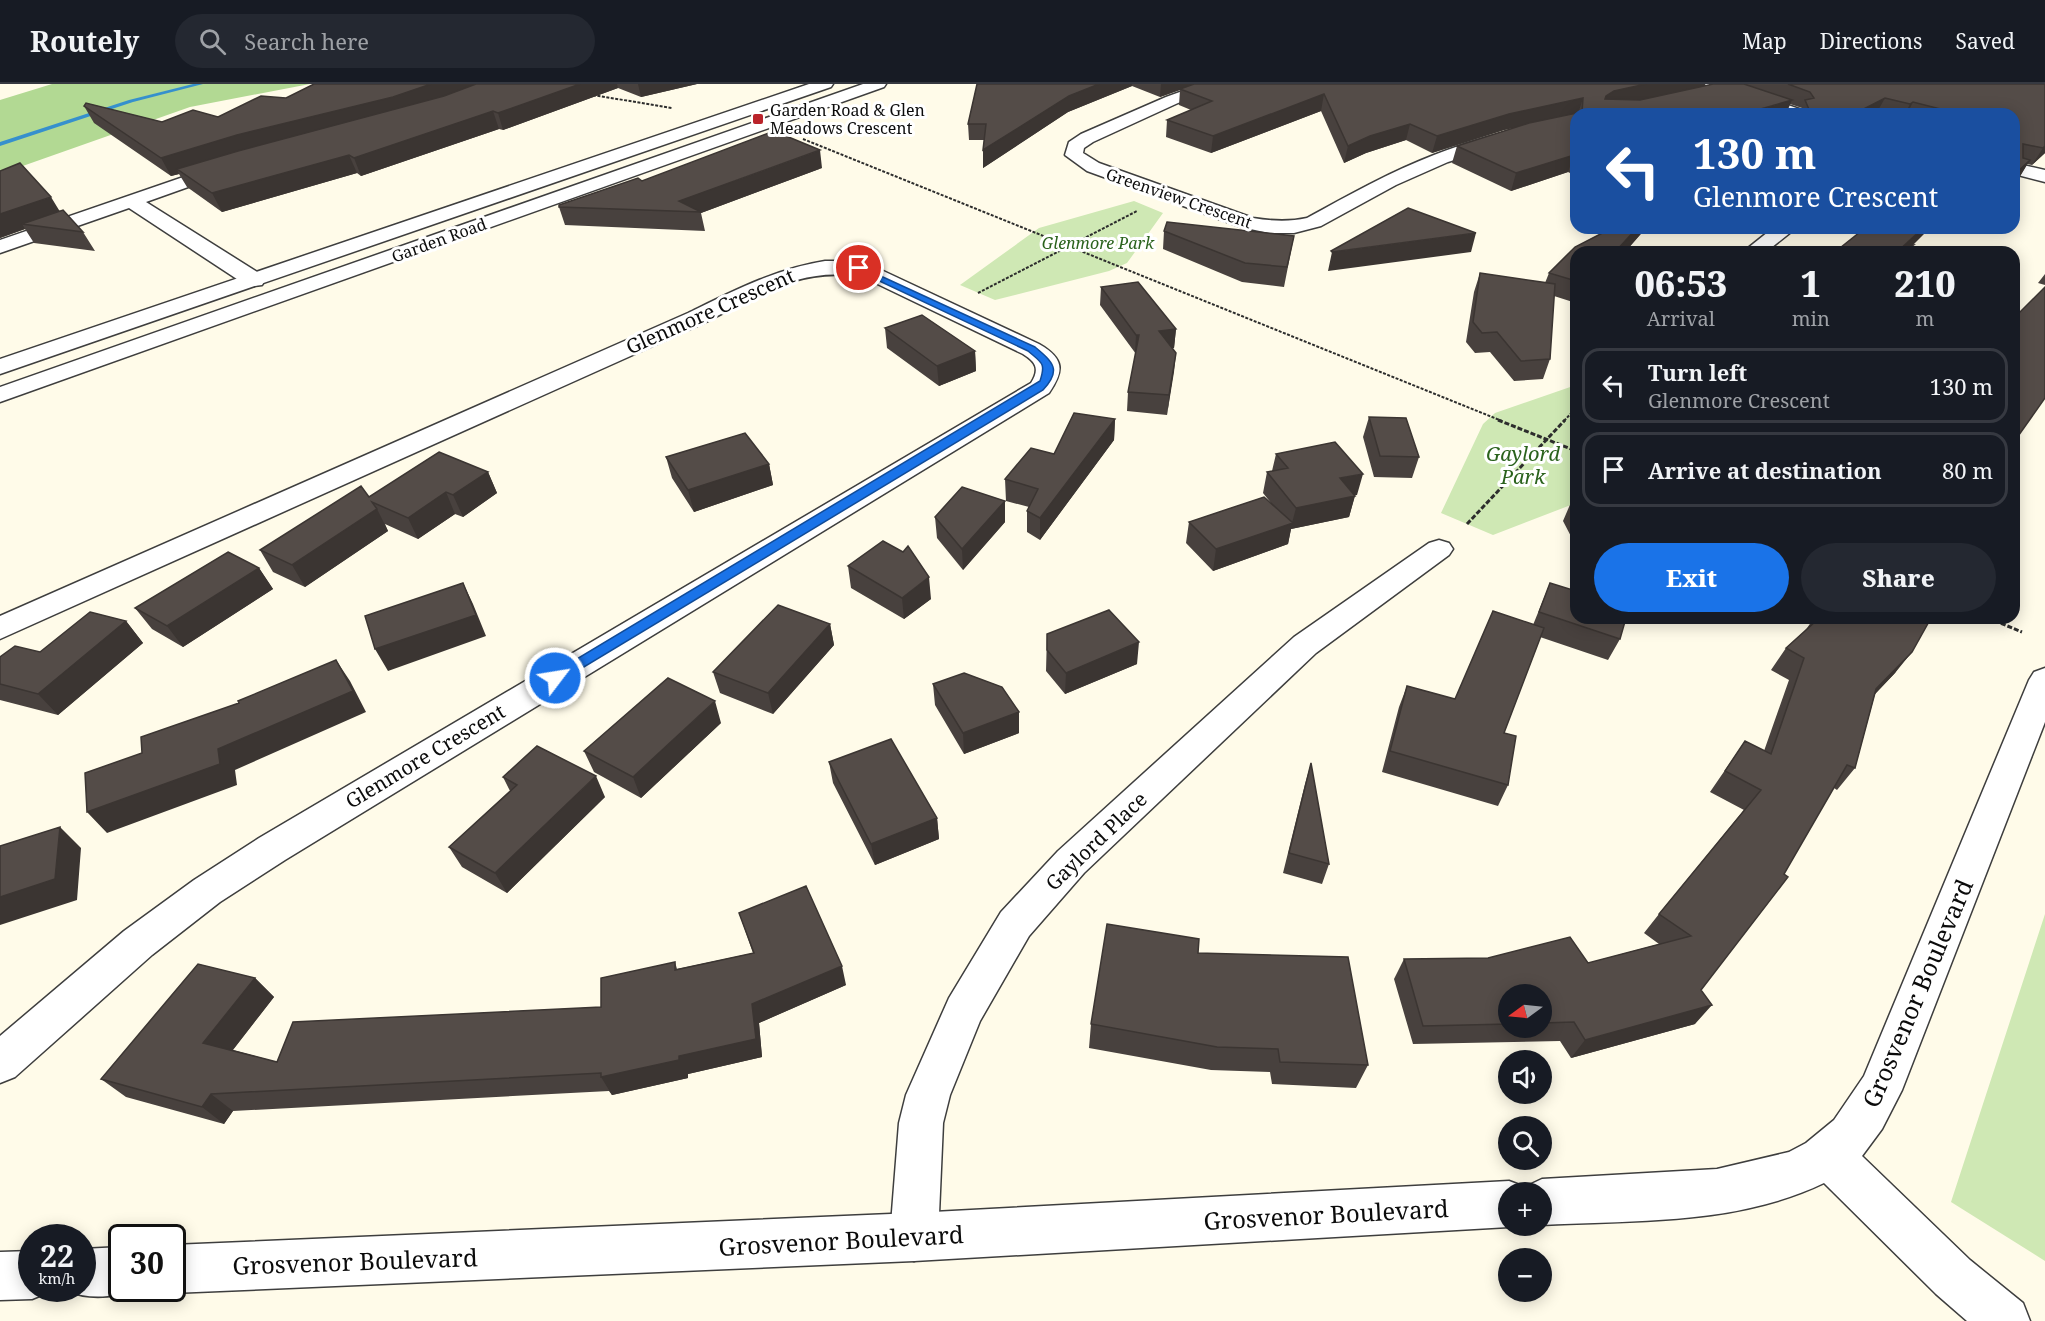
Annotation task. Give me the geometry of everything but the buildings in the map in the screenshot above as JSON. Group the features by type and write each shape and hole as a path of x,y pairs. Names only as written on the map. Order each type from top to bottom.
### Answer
{"street":[{"name":"Garden Road","path":"0,367 825,84"},
{"name":"Garden Road","path":"0,395 878,84"},
{"name":"Greenview Crescent","path":"1217,84 1172,100 1087,138 1075,146 1074,154 1093,167 1248,222 1269,227 1294,227 1314,222 1389,181 1442,158 1501,139 1570,122"},
{"path":"1714,90 1776,108"},
{"path":"0,247 246,161"},
{"path":"2020,170 2045,176"},
{"path":"130,200 254,280"},
{"path":"1761,246 1778,234"},
{"name":"Glenmore Crescent","path":"0,628 696,318 786,275 806,269 845,266 872,273 1031,349 1041,355 1049,368 1048,376 1040,388 332,812 207,891 138,942 0,1063"},
{"name":"Gaylord Place","path":"914,1237 921,1123 928,1095 964,1011 1015,924 1071,862 1305,645 1439,549"},
{"name":"Grosvenor Boulevard","path":"1552,1201 1717,1192 1745,1187 1800,1170 1828,1155 1849,1138 1880,1090 2045,681"},
{"path":"1828,1155 1953,1277 2005,1321"},
{"name":"Grosvenor Boulevard","path":"186,1268 914,1237 1498,1205"},
{"path":"0,1276 18,1275"}],"path":[{"path":"586,94 676,109"},
{"path":"798,137 1570,449"},
{"path":"969,297 1142,209"},
{"path":"1467,524 1570,414"},
{"path":"2003,624 2022,632"}],"green space":[{"path":"52,84 310,84 190,107 0,174 0,100"},
{"name":"Glenmore Park","path":"1134,201 1163,213 1127,263 1109,271 995,300 960,285 1039,228"},
{"name":"Gaylord Park","path":"1570,387 1570,505 1493,535 1441,513 1483,424 1495,413"},
{"path":"2045,914 2045,1261 1951,1202"}],"waterway":[{"path":"0,144 131,101 200,84"}],"place":[{"name":"Garden Road & Glen Meadows Crescent","path":"758,119"}],"route":[{"path":"555,678 1040,388 1045,382 1049,368 1041,355 859,268"}]}
